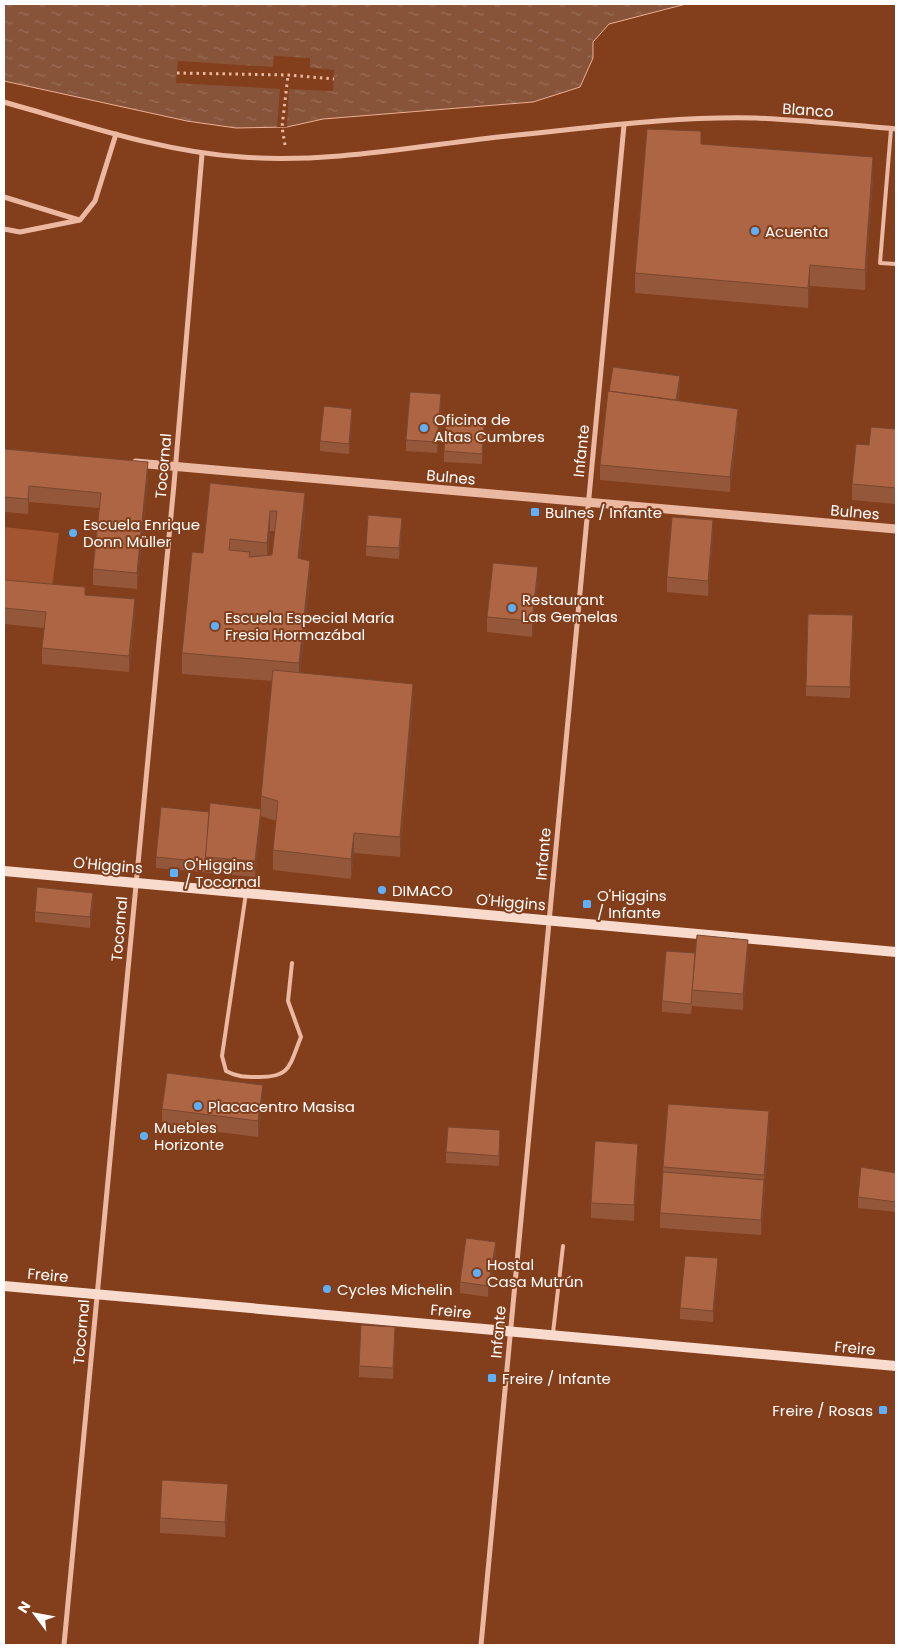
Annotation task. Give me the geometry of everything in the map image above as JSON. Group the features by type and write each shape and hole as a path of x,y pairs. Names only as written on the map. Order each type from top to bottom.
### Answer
{"main road":[{"name":"O'Higgins","path":"4,871 896,952"},
{"name":"Freire","path":"4,1286 896,1366"}],"street":[{"name":"Blanco","path":"4,102 116,134 202,154 288,158 310,158 624,125 718,118 757,118 894,129"},
{"name":"Infante","path":"481,1645 624,125"},
{"path":"4,229 20,232 80,220 95,201 116,134"},
{"name":"Tocornal","path":"64,1645 176,466 202,154"},
{"path":"4,197 80,220"},
{"name":"Bulnes","path":"131,462 896,529"}],"lane":[{"path":"894,129 880,263 896,264"},
{"path":"246,894 222,1056 226,1071 236,1076 275,1078 283,1074 289,1066 301,1038 288,1001 292,963"},
{"path":"553,1336 563,1246"}],"path":[{"path":"177,73 288,75 334,79"},
{"path":"288,75 282,127 288,158"}],"shaded area":[{"path":"4,527 59,533 52,588 4,582"}],"water":[{"path":"4,4 686,4 609,24 593,42 593,58 580,87 533,102 323,119 287,127 236,128 187,121 4,81"}],"pier":[{"path":"274,56 310,58 310,68 334,70 333,91 289,89 287,127 277,127 280,89 176,83 178,61 273,67"}],"building":[{"name":"Acuenta","path":"647,129 701,131 701,144 873,157 865,270 810,265 808,288 635,273"},
{"path":"613,367 680,376 676,400 609,391"},
{"path":"608,391 738,409 730,477 600,465"},
{"name":"Oficina de Altas Cumbres","path":"410,392 441,394 437,442 406,440"},
{"path":"324,406 352,409 349,444 320,441"},
{"path":"446,420 484,422 482,454 444,451"},
{"path":"871,427 896,429 896,488 852,484 856,444 869,445"},
{"path":"4,449 148,462 137,573 93,569 101,493 29,486 28,499 4,497"},
{"path":"210,483 305,493 298,558 310,561 299,663 182,653 192,552 203,553","holes":["270,511 277,511 272,555 249,557 250,552 229,550 230,539 267,543"]},
{"path":"368,515 402,518 399,548 366,546"},
{"path":"672,517 713,520 708,581 667,577"},
{"name":"Restaurant Las Gemelas","path":"493,563 538,567 532,621 487,617"},
{"path":"4,580 85,587 85,595 135,599 129,656 42,648 46,612 4,608"},
{"path":"808,614 853,615 850,687 806,686"},
{"path":"273,670 413,684 400,837 354,833 351,859 273,850 278,801 261,796"},
{"path":"210,803 261,809 255,861 205,857"},
{"path":"161,807 209,812 205,862 156,857"},
{"path":"37,887 93,893 90,917 35,912"},
{"path":"697,935 748,940 743,994 692,990"},
{"path":"666,951 695,953 691,1004 662,1001"},
{"path":"167,1073 263,1085 258,1121 162,1109"},
{"path":"668,1104 769,1111 764,1175 663,1167"},
{"path":"448,1127 500,1130 499,1156 446,1152"},
{"path":"595,1141 638,1144 634,1205 591,1203"},
{"path":"861,1167 896,1173 896,1202 858,1197"},
{"path":"663,1172 764,1180 761,1220 660,1213"},
{"name":"Hostal Casa Mutrún","path":"466,1238 496,1242 488,1286 460,1282"},
{"path":"685,1256 718,1258 713,1311 680,1308"},
{"path":"361,1325 395,1327 393,1368 359,1366"},
{"path":"162,1480 228,1484 225,1522 160,1518"}],"place":[{"name":"Acuenta","path":"755,231"},
{"name":"Oficina de Altas Cumbres","path":"424,428"},
{"name":"Bulnes / Infante","path":"535,512"},
{"name":"Escuela Enrique Donn Müller","path":"73,533"},
{"name":"Restaurant Las Gemelas","path":"512,608"},
{"name":"Escuela Especial María Fresia Hormazábal","path":"215,626"},
{"name":"O'Higgins / Tocornal","path":"174,873"},
{"name":"DIMACO","path":"382,890"},
{"name":"O'Higgins / Infante","path":"587,904"},
{"name":"Placacentro Masisa","path":"198,1106"},
{"name":"Muebles Horizonte","path":"144,1136"},
{"name":"Hostal Casa Mutrún","path":"477,1273"},
{"name":"Cycles Michelin","path":"327,1289"},
{"name":"Freire / Infante","path":"492,1378"},
{"name":"Freire / Rosas","path":"883,1410"}]}
